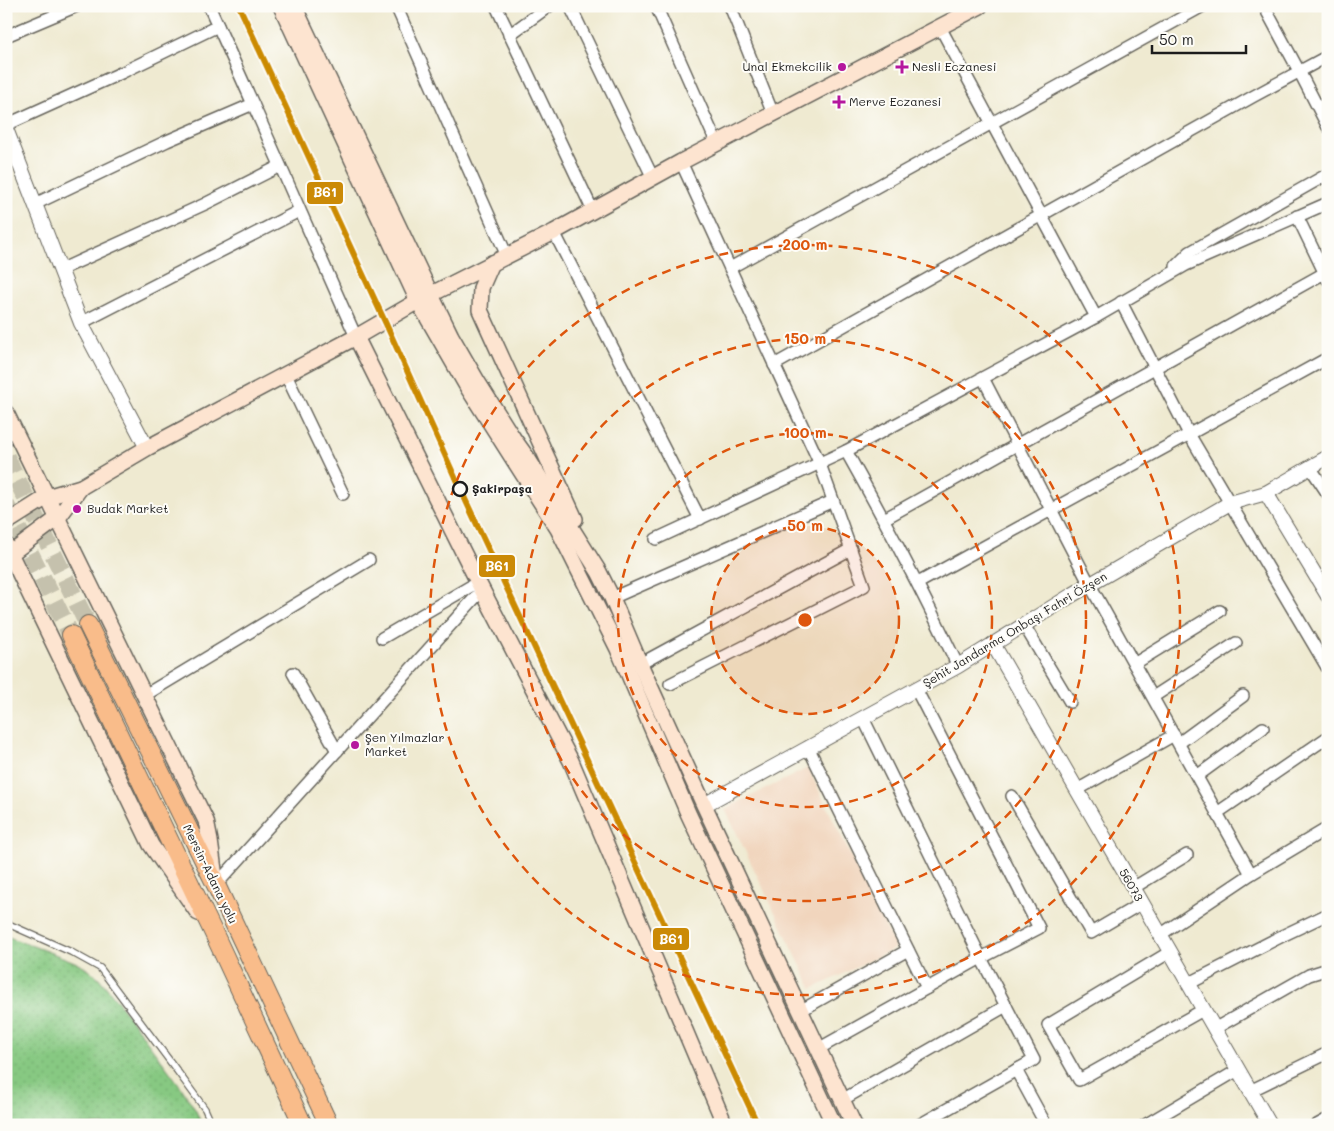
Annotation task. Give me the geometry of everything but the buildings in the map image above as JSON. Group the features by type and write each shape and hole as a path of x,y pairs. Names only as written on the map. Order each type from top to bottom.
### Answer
{"highway":[{"name":"Mersin-Adana yolu","path":"88,625 216,886 330,1125"},
{"name":"Mersin-Adana yolu","path":"70,636 217,940 303,1125"}],"main road":[{"path":"281,6 468,388 562,538 618,649 688,813 834,1125"},
{"path":"294,6 424,298 451,336 513,438 599,572"},
{"path":"6,523 47,497 81,487 147,448 286,375 424,298 554,232 682,162 980,6"},
{"path":"492,263 481,288 480,310 612,598 704,805 854,1125"},
{"path":"356,337 480,586 571,761 725,1125"},
{"path":"6,413 206,821 216,886"},
{"path":"81,487 58,518 8,551 151,845 217,940"}],"street":[{"path":"6,36 77,6"},
{"path":"208,6 356,337"},
{"path":"396,6 507,256"},
{"path":"496,6 593,211"},
{"path":"509,35 549,6"},
{"path":"570,6 653,178"},
{"path":"656,6 716,144"},
{"path":"730,6 774,114"},
{"path":"730,268 1203,6"},
{"path":"1264,6 1328,128"},
{"path":"6,125 121,73 218,26"},
{"path":"940,27 1096,317"},
{"path":"774,365 1328,56"},
{"path":"35,204 167,141 253,104"},
{"path":"6,130 81,323 147,448"},
{"path":"670,684 864,586 820,464 682,162"},
{"path":"60,270 205,204 280,166"},
{"path":"1165,276 1190,252 1328,174"},
{"path":"656,539 846,452 1096,317 1186,265 1328,203"},
{"path":"81,323 299,211"},
{"path":"884,519 1155,368 1327,275 1297,216"},
{"path":"554,232 700,519"},
{"path":"1121,302 1188,434 1328,669"},
{"path":"918,583 1328,358"},
{"path":"286,375 343,494"},
{"path":"984,378 1090,585 1251,874"},
{"path":"846,452 918,583 958,666"},
{"name":"Şehit Jandarma Onbaşı Fahri Özşen","path":"704,805 958,666 1090,585 1230,503 1266,493 1328,457"},
{"path":"1310,467 1328,494"},
{"path":"1266,493 1328,596"},
{"path":"612,598 833,501"},
{"path":"640,664 851,549"},
{"path":"145,696 369,560"},
{"path":"382,638 480,586"},
{"path":"216,886 337,751 480,586"},
{"path":"1134,664 1220,611"},
{"path":"1024,625 1070,702"},
{"path":"1153,697 1236,643"},
{"name":"56073","path":"993,644 1270,1125"},
{"path":"293,673 337,751"},
{"path":"818,1049 981,958 1039,928 916,689"},
{"path":"1076,790 1176,739 1243,696"},
{"path":"862,718 981,958 1034,1060 921,1124"},
{"path":"1197,776 1263,728"},
{"path":"1218,813 1328,737"},
{"path":"808,748 927,988"},
{"path":"1012,796 1091,933 1142,903"},
{"path":"1160,935 1251,874 1328,828"},
{"path":"1133,888 1187,855"},
{"path":"1188,984 1328,914"},
{"path":"800,1011 908,950"},
{"path":"1170,952 1048,1025 1079,1080 1203,1010"},
{"path":"1214,1029 1309,975 1328,969"},
{"path":"842,1100 1006,1006"},
{"path":"1250,1091 1328,1053"},
{"path":"1016,1070 1045,1123 1043,1125"},
{"path":"1145,1125 1238,1070"},
{"path":"1317,1125 1328,1119"}],"lane":[{"path":"6,923 72,952 100,968 205,1109 212,1125"}],"shaded area":[{"path":"808,768 896,948 812,989 725,809"}],"green space":[{"path":"6,936 82,965 98,977 181,1087 196,1111 202,1125 6,1125"}],"tunnel":[{"path":"6,457 88,625"},
{"path":"6,505 71,635"}],"transit line":[{"name":"B61","path":"239,6 458,484 758,1125"}],"place":[{"name":"Unal Ekmekcilik","path":"842,67"},
{"name":"Nesli Eczanesi","path":"902,67"},
{"name":"Merve Eczanesi","path":"839,102"},
{"name":"Şakirpaşa","path":"460,489"},
{"name":"Budak Market","path":"77,509"},
{"name":"Şen Yılmazlar Market","path":"355,745"}]}
